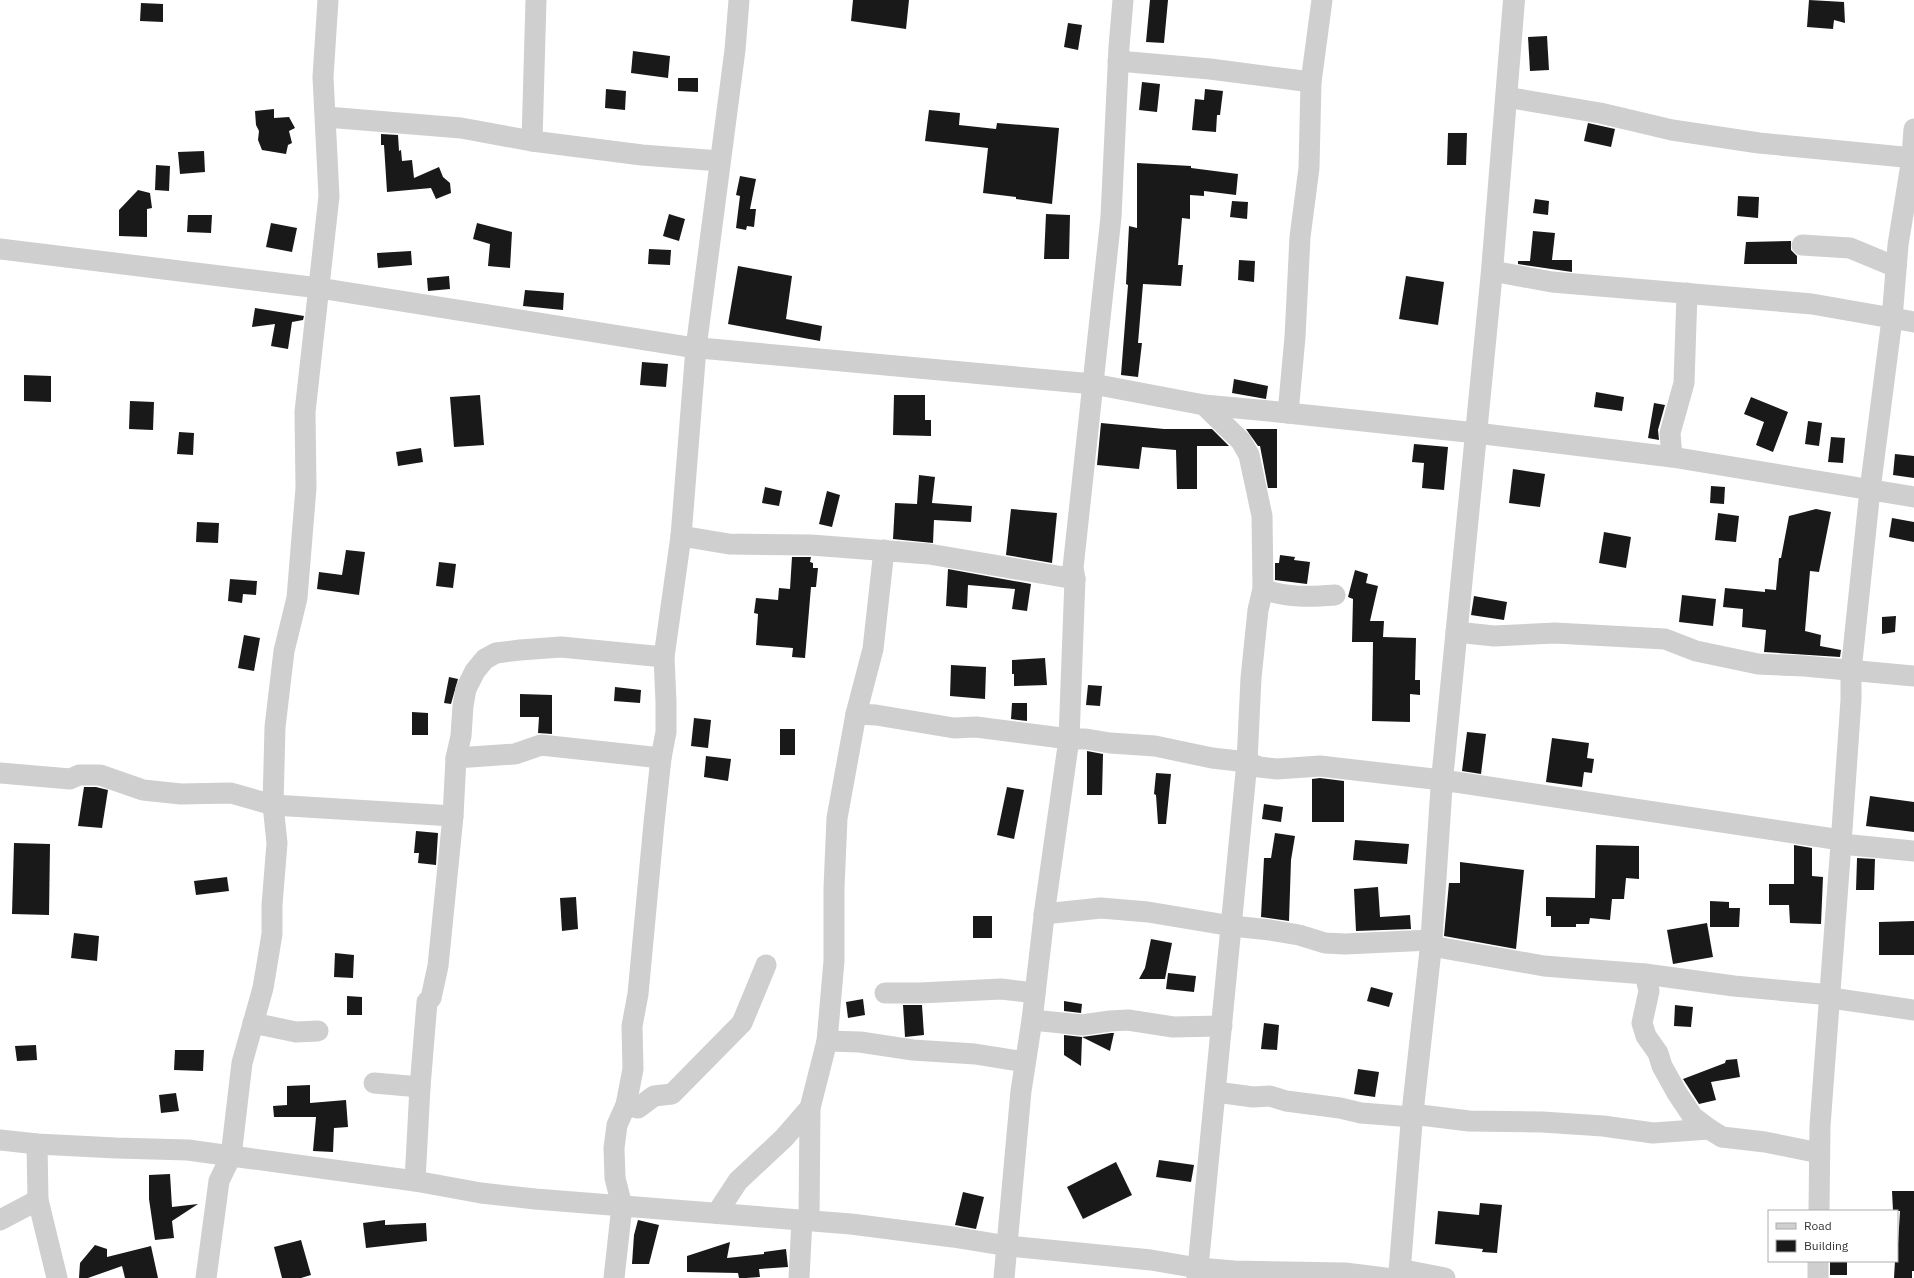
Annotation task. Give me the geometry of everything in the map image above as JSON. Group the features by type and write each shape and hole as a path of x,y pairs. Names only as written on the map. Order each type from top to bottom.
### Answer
{"street":[{"path":"206,1278 219,1181 231,1156 242,1063 263,988 272,934 272,905 277,842 273,805 275,727 284,651 297,598 306,488 305,412 329,196 323,77 328,0"},
{"path":"532,141 536,0"},
{"path":"614,1278 622,1206 615,1178 614,1148 617,1125 626,1105 633,1069 632,1026 638,994 661,758 666,732 664,657 681,536 696,348 735,50 739,0"},
{"path":"1004,1278 1008,1246 1016,1135 1032,1020 1044,914 1069,739 1076,580 1073,568 1111,217 1118,61 1123,0"},
{"path":"1288,413 1295,337 1300,237 1309,168 1311,82 1322,0"},
{"path":"1394,1275 1431,943 1442,780 1492,271 1514,0"},
{"path":"1118,61 1210,69 1311,82"},
{"path":"1506,97 1574,108 1679,131 1759,143 1913,158"},
{"path":"326,118 461,128 532,141 642,155 720,162"},
{"path":"1819,1210 1820,1153 1826,1046 1831,996 1851,700 1851,671 1870,490 1892,319 1896,267 1907,239 1914,129"},
{"path":"1802,245 1850,248 1896,267"},
{"path":"0,249 319,288 696,348 1093,384 1204,406 1288,413 1476,433 1672,457 1914,497"},
{"path":"1492,271 1552,282 1812,304 1914,322"},
{"path":"1672,457 1670,434 1684,383 1687,293"},
{"path":"1198,1273 1247,762 1251,678 1258,610 1263,589 1262,516 1248,455 1241,441 1204,406"},
{"path":"681,536 729,544 811,545 929,554 1076,580"},
{"path":"799,1278 806,1221 810,1108 827,1041 834,961 834,857 837,818 856,714 872,649 884,550"},
{"path":"1263,589 1274,593 1294,596 1314,597 1335,595"},
{"path":"1456,632 1494,636 1556,633 1665,639 1696,651 1758,664 1914,676"},
{"path":"415,1181 420,1088 427,1002 431,998 438,966 453,816 456,758 461,736 466,689 475,671 485,659 496,653 561,648 664,657"},
{"path":"856,714 876,715 954,728 976,727 1069,739 1086,738 1110,743 1155,746 1212,758 1247,762 1260,767 1277,769 1320,766 1442,780 1841,842 1914,851"},
{"path":"456,758 515,754 541,745 661,758"},
{"path":"0,773 70,779 79,775 100,775 142,790 181,794 231,793 273,805 453,816"},
{"path":"1044,914 1101,908 1148,912 1232,926 1270,930 1300,935 1332,943 1431,943 1544,966 1645,974 1734,986 1831,996 1914,1010"},
{"path":"626,1105 638,1108 654,1096 672,1094 742,1023 766,964"},
{"path":"1645,974 1649,991 1642,1023 1646,1036 1658,1053 1662,1066 1677,1093 1693,1117 1709,1130 1722,1137 1764,1142 1820,1153"},
{"path":"885,993 920,993 1001,989 1035,993"},
{"path":"1032,1020 1082,1025 1128,1020 1173,1027 1222,1026"},
{"path":"253,1023 296,1032 318,1032"},
{"path":"827,1041 860,1042 914,1050 975,1054 1025,1062"},
{"path":"374,1083 420,1088"},
{"path":"1216,1092 1270,1096 1286,1101 1340,1108 1360,1113 1412,1115 1469,1121 1542,1122 1604,1126 1653,1133 1709,1130"},
{"path":"717,1214 738,1181 784,1138 810,1108"},
{"path":"0,1140 37,1144 188,1150 415,1181 481,1193 867,1226 1008,1246 1151,1260 1198,1273 1234,1271 1346,1273 1445,1278"},
{"path":"37,1144 38,1200 57,1278"},
{"path":"0,1220 38,1200"},
{"path":"1818,1262 1818,1278"}],"building":[{"path":"853,0 909,0 906,29 851,21"},
{"path":"1150,0 1168,0 1164,43 1146,42"},
{"path":"1809,0 1844,2 1845,23 1834,20 1833,29 1807,27"},
{"path":"141,3 163,4 163,22 140,21"},
{"path":"1068,23 1082,25 1078,50 1064,47"},
{"path":"1547,36 1549,70 1530,71 1528,37"},
{"path":"633,51 670,56 668,78 631,73"},
{"path":"678,78 698,78 698,92 678,91"},
{"path":"1142,82 1160,84 1157,112 1139,110"},
{"path":"606,89 626,91 625,110 605,108"},
{"path":"1205,89 1223,91 1220,115 1217,115 1216,132 1192,130 1195,99 1204,100"},
{"path":"274,109 274,118 289,117 295,128 289,131 292,143 288,145 286,154 262,150 258,140 259,131 256,125 255,111"},
{"path":"929,110 960,113 959,125 996,129 997,123 1059,128 1052,204 1016,199 1016,197 983,193 988,148 925,141"},
{"path":"1588,123 1615,129 1611,147 1584,141"},
{"path":"1448,133 1467,133 1466,165 1447,165"},
{"path":"381,134 398,135 399,151 401,150 402,161 412,160 414,178 439,167 443,177 450,183 451,193 436,199 431,188 387,192 384,145 381,145"},
{"path":"204,151 205,172 180,174 178,152"},
{"path":"1137,163 1191,166 1191,168 1238,174 1236,195 1204,191 1204,196 1190,195 1190,219 1182,218 1178,265 1183,265 1181,286 1143,284 1138,343 1142,343 1138,377 1121,375 1128,285 1126,284 1129,226 1137,228"},
{"path":"156,165 170,166 169,191 155,190"},
{"path":"740,176 756,179 750,209 756,209 754,227 747,226 746,230 736,228 740,196 736,195"},
{"path":"138,190 150,193 152,208 147,209 147,237 119,236 119,210"},
{"path":"1738,196 1759,197 1758,218 1737,216"},
{"path":"1535,199 1549,201 1548,215 1533,213"},
{"path":"1232,201 1248,202 1247,219 1230,217"},
{"path":"669,214 685,219 679,241 663,236"},
{"path":"1046,214 1070,215 1069,259 1044,259"},
{"path":"188,215 212,215 211,233 187,232"},
{"path":"271,223 297,228 292,252 266,247"},
{"path":"477,223 512,232 510,268 488,266 490,244 473,239"},
{"path":"1533,231 1555,233 1552,260 1572,260 1572,272 1518,264 1518,261 1530,261"},
{"path":"1791,241 1791,250 1797,256 1797,264 1744,264 1746,242"},
{"path":"649,249 671,250 670,265 648,264"},
{"path":"411,251 412,265 378,268 377,253"},
{"path":"1239,260 1255,261 1254,282 1238,280"},
{"path":"738,266 792,276 786,319 822,326 820,341 728,324"},
{"path":"449,276 450,289 428,291 427,278"},
{"path":"1406,276 1444,282 1438,325 1399,319"},
{"path":"525,290 564,293 563,310 523,306"},
{"path":"255,308 304,316 303,320 292,322 288,349 271,346 275,324 252,327"},
{"path":"642,362 668,364 666,387 640,385"},
{"path":"24,375 51,376 51,402 24,401"},
{"path":"1234,379 1268,386 1266,399 1232,393"},
{"path":"1596,392 1624,397 1622,411 1594,407"},
{"path":"480,395 484,445 454,447 450,397"},
{"path":"894,395 925,395 925,420 931,420 931,436 893,435"},
{"path":"1751,397 1788,412 1773,452 1756,445 1764,422 1744,414"},
{"path":"130,401 154,402 153,430 129,429"},
{"path":"1654,403 1665,405 1658,430 1659,440 1648,438"},
{"path":"1808,421 1822,423 1819,446 1805,444"},
{"path":"1101,423 1164,429 1212,429 1229,446 1197,446 1197,489 1177,489 1176,450 1142,447 1139,469 1097,465"},
{"path":"1246,429 1277,429 1277,488 1268,488 1260,446 1258,446"},
{"path":"179,432 194,433 193,455 177,454"},
{"path":"1831,437 1845,438 1843,463 1828,462"},
{"path":"1414,444 1448,447 1444,490 1422,488 1424,463 1412,462"},
{"path":"421,448 423,462 398,466 396,452"},
{"path":"1895,454 1914,456 1914,478 1893,475"},
{"path":"1513,469 1545,474 1540,507 1509,503"},
{"path":"919,475 935,477 932,503 972,506 971,522 934,520 933,543 893,539 895,503 917,504"},
{"path":"1711,486 1725,487 1724,504 1710,503"},
{"path":"765,487 782,491 779,506 762,503"},
{"path":"827,491 840,495 832,527 819,524"},
{"path":"1011,509 1057,513 1052,563 1006,555"},
{"path":"1816,509 1831,512 1819,572 1810,571 1805,631 1821,635 1820,646 1841,650 1840,657 1764,652 1766,630 1742,627 1743,609 1723,607 1725,588 1765,592 1765,589 1776,590 1779,558 1781,558 1789,516"},
{"path":"1718,513 1739,516 1736,542 1715,540"},
{"path":"1892,518 1914,522 1914,542 1889,537"},
{"path":"197,522 219,523 218,543 196,542"},
{"path":"1604,532 1631,537 1626,568 1599,563"},
{"path":"346,550 365,552 359,595 317,589 319,572 342,575"},
{"path":"1280,555 1295,557 1294,560 1310,562 1307,584 1275,580 1275,563 1279,563"},
{"path":"792,557 811,557 810,562 813,563 813,568 818,568 816,587 811,587 805,658 792,657 793,648 756,645 758,614 754,613 756,598 778,600 779,588 790,589"},
{"path":"439,562 456,564 453,588 436,586"},
{"path":"948,569 1031,584 1027,611 1012,609 1015,589 968,585 967,608 946,606"},
{"path":"1355,570 1368,574 1366,583 1378,586 1370,621 1384,621 1383,637 1416,638 1415,680 1420,680 1420,695 1410,694 1410,722 1372,721 1373,642 1352,642 1353,599 1348,597"},
{"path":"230,579 257,581 256,595 243,594 242,603 228,601"},
{"path":"1682,595 1716,599 1713,626 1679,622"},
{"path":"1474,596 1507,602 1504,620 1471,615"},
{"path":"1896,616 1895,632 1882,634 1882,617"},
{"path":"244,635 260,638 254,671 238,668"},
{"path":"1045,658 1047,685 1014,686 1012,660"},
{"path":"951,665 986,667 985,699 950,696"},
{"path":"449,677 458,679 451,704 444,703"},
{"path":"1088,685 1102,686 1100,706 1086,705"},
{"path":"615,687 641,690 640,703 614,701"},
{"path":"520,694 552,695 552,734 538,733 539,717 520,717"},
{"path":"1012,703 1027,703 1027,721 1011,719"},
{"path":"412,712 428,713 428,735 412,735"},
{"path":"694,718 711,720 708,748 691,746"},
{"path":"780,729 795,729 795,755 780,755"},
{"path":"1467,732 1486,734 1481,774 1462,771"},
{"path":"1552,738 1589,743 1587,758 1594,759 1592,773 1584,772 1582,787 1546,782"},
{"path":"1087,751 1103,754 1102,795 1087,795"},
{"path":"706,756 731,759 728,781 704,777"},
{"path":"1156,773 1171,774 1166,824 1158,824 1156,795 1154,794"},
{"path":"1320,778 1344,781 1344,822 1312,822 1312,779"},
{"path":"84,787 96,787 108,790 102,828 78,826"},
{"path":"1007,787 1024,790 1014,839 997,835"},
{"path":"1870,796 1914,802 1914,832 1866,826"},
{"path":"1264,804 1283,807 1281,822 1262,819"},
{"path":"416,831 438,833 436,865 418,863 419,853 414,853"},
{"path":"1275,833 1295,836 1291,860 1289,921 1261,917 1264,858 1271,858"},
{"path":"1355,840 1409,844 1407,864 1353,860"},
{"path":"14,843 50,844 49,915 12,914"},
{"path":"1596,845 1639,846 1639,879 1626,878 1624,899 1612,899 1610,920 1590,918 1589,924 1576,924 1576,927 1551,927 1551,916 1546,916 1546,897 1595,898"},
{"path":"1794,845 1812,848 1812,876 1823,877 1821,924 1790,923 1789,905 1769,905 1769,884 1794,884"},
{"path":"1857,858 1875,859 1874,890 1856,890"},
{"path":"1460,862 1524,870 1516,949 1444,936 1449,883 1460,883"},
{"path":"227,877 229,891 196,895 194,881"},
{"path":"1378,887 1380,917 1410,915 1411,929 1356,931 1354,889"},
{"path":"576,897 578,929 562,931 560,898"},
{"path":"1710,901 1729,902 1729,908 1740,908 1739,927 1710,927"},
{"path":"973,916 992,916 992,938 973,938"},
{"path":"1914,921 1914,955 1879,955 1879,922"},
{"path":"1707,923 1713,957 1673,964 1667,930"},
{"path":"74,933 99,936 97,961 71,958"},
{"path":"1151,939 1172,943 1165,979 1139,979 1145,968"},
{"path":"335,953 354,955 353,978 334,977"},
{"path":"1168,973 1196,976 1194,992 1166,989"},
{"path":"1371,987 1393,993 1389,1007 1367,1001"},
{"path":"347,996 362,997 362,1015 347,1015"},
{"path":"863,999 865,1015 848,1018 846,1002"},
{"path":"1064,1001 1082,1004 1081,1013 1064,1011"},
{"path":"903,1005 922,1005 924,1035 905,1037"},
{"path":"1675,1005 1693,1007 1691,1027 1674,1026"},
{"path":"1264,1023 1279,1025 1277,1050 1261,1049"},
{"path":"1111,1033 1114,1033 1110,1051 1082,1037"},
{"path":"1064,1035 1082,1037 1081,1066 1064,1055"},
{"path":"36,1045 37,1060 17,1061 15,1046"},
{"path":"175,1050 204,1050 203,1071 174,1070"},
{"path":"1737,1059 1740,1077 1711,1082 1716,1100 1699,1104 1683,1079 1725,1063 1726,1060"},
{"path":"1358,1069 1379,1072 1375,1097 1354,1094"},
{"path":"310,1085 310,1103 346,1100 348,1127 334,1128 333,1152 313,1151 316,1117 274,1117 273,1106 287,1105 287,1086"},
{"path":"176,1093 179,1111 161,1113 159,1095"},
{"path":"1159,1160 1194,1165 1191,1182 1156,1177"},
{"path":"1116,1162 1132,1195 1083,1219 1067,1187"},
{"path":"170,1174 172,1207 198,1204 172,1221 174,1238 155,1240 149,1199 149,1175"},
{"path":"1892,1191 1914,1191 1914,1271 1912,1271 1912,1278 1894,1278 1895,1262 1898,1262 1900,1211 1893,1210"},
{"path":"963,1192 984,1197 976,1229 955,1225"},
{"path":"1480,1203 1502,1205 1497,1253 1482,1252 1483,1249 1435,1244 1438,1211 1479,1215"},
{"path":"385,1220 385,1225 426,1223 427,1241 366,1248 363,1223"},
{"path":"638,1220 659,1225 649,1264 632,1264 634,1235"},
{"path":"301,1240 311,1275 301,1278 282,1278 274,1247"},
{"path":"730,1242 727,1258 764,1254 764,1252 786,1249 788,1267 759,1269 760,1277 746,1278 739,1278 738,1273 687,1272 687,1256"},
{"path":"95,1245 107,1249 107,1257 151,1246 158,1278 125,1278 122,1266 88,1278 79,1278 80,1263"},
{"path":"1830,1262 1847,1262 1847,1275 1830,1275"}]}
